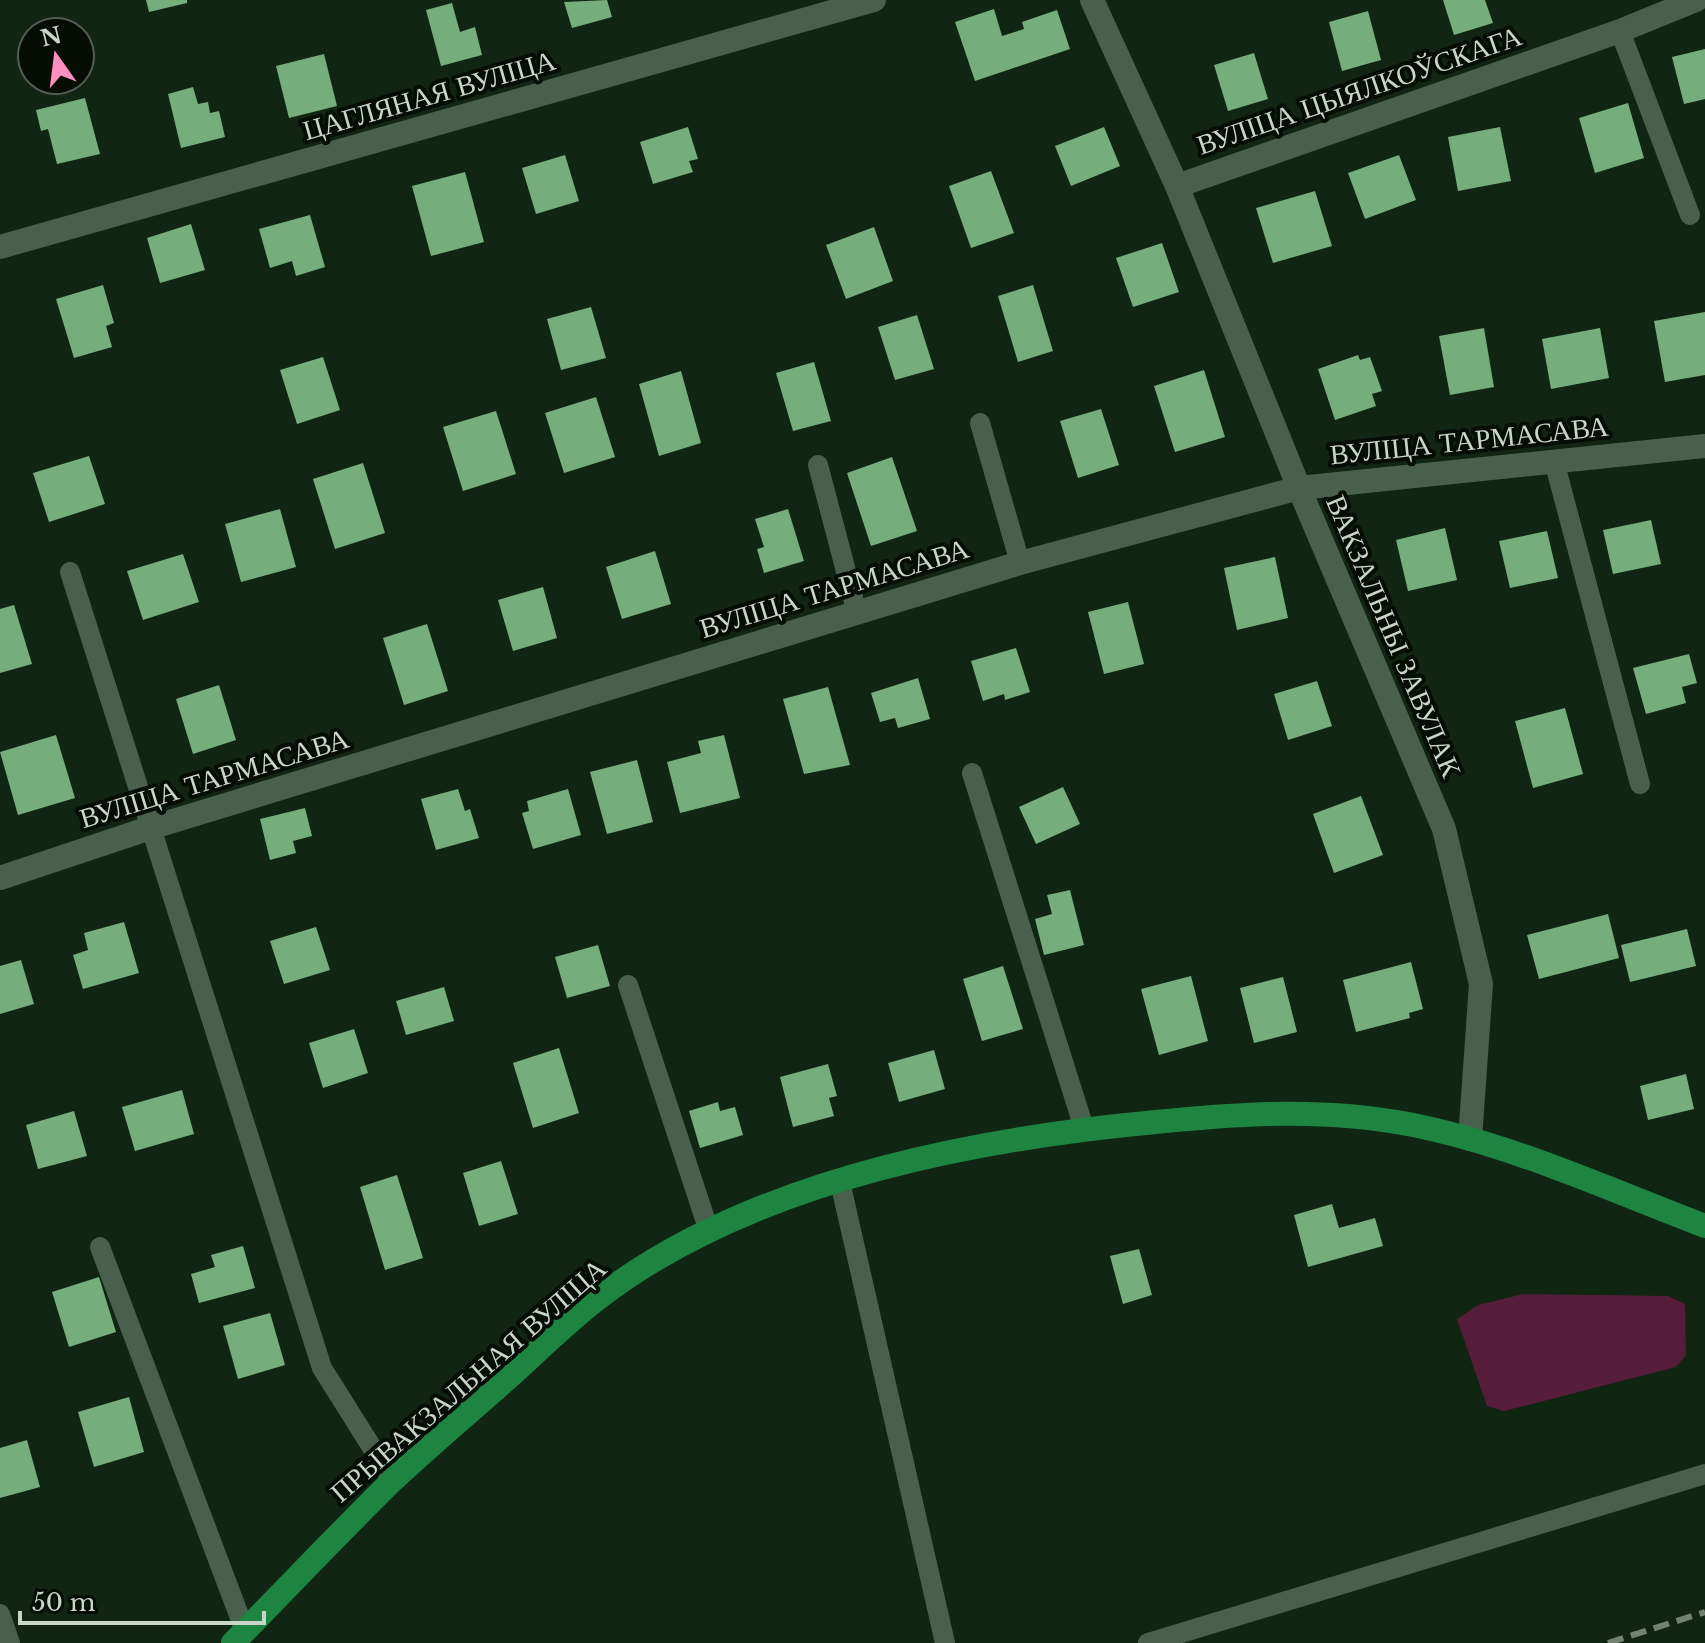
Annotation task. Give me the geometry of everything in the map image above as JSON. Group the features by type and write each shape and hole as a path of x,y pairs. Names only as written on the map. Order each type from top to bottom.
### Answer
{"main road":[{"name":"ПРЫВАКЗАЛЬНАЯ ВУЛІЦА","path":"239,1637 393,1481 597,1299 669,1251 709,1231 840,1182 917,1161 1084,1128 1266,1111 1341,1115 1412,1125 1470,1139 1705,1226"}],"street":[{"name":"ВАКЗАЛЬНЫ ЗАВУЛАК","path":"1092,0 1177,186 1299,488 1444,829 1481,984 1470,1139"},
{"name":"ВУЛІЦА ЦЫЯЛКОЎСКАГА","path":"1177,186 1620,31 1696,0"},
{"name":"ЦАГЛЯНАЯ ВУЛІЦА","path":"0,247 862,1"},
{"name":"ВУЛІЦА ТАРМАСАВА","path":"0,878 150,828 1020,563 1299,488 1705,446"}],"lane":[{"path":"1620,31 1690,215"},
{"path":"980,423 1020,563"},
{"path":"1554,461 1640,784"},
{"path":"818,465 857,613"},
{"path":"70,572 322,1368 393,1481"},
{"path":"972,773 1084,1128"},
{"path":"628,985 709,1231"},
{"path":"840,1182 950,1641"},
{"path":"100,1247 239,1637"},
{"path":"1148,1643 1705,1474"},
{"path":"0,1614 10,1643"}],"shaded area":[{"path":"1523,1294 1668,1296 1685,1304 1686,1355 1676,1367 1504,1411 1487,1406 1457,1319 1478,1305"}],"building":[{"path":"146,0 187,0 187,3 149,12"},
{"path":"607,0 612,17 572,28 564,2"},
{"path":"1443,0 1485,0 1493,23 1454,35"},
{"path":"452,3 460,32 475,27 482,55 441,66 426,10"},
{"path":"994,9 1002,36 1024,29 1022,22 1057,10 1070,49 975,81 955,22"},
{"path":"1368,11 1381,60 1342,71 1329,22"},
{"path":"1705,49 1705,99 1684,104 1672,57"},
{"path":"1254,53 1268,99 1228,111 1214,65"},
{"path":"324,54 337,106 289,118 276,66"},
{"path":"193,87 198,104 208,102 210,113 219,111 225,137 181,148 168,94"},
{"path":"85,98 100,154 57,164 48,129 41,131 36,110"},
{"path":"1628,103 1644,158 1595,173 1579,118"},
{"path":"688,127 698,159 689,161 693,172 653,184 640,142"},
{"path":"1104,127 1120,166 1071,186 1055,146"},
{"path":"1500,127 1511,181 1458,191 1448,137"},
{"path":"565,155 579,201 536,214 522,168"},
{"path":"1399,155 1416,200 1365,219 1348,173"},
{"path":"991,171 1014,233 971,248 949,186"},
{"path":"465,172 484,242 431,256 412,186"},
{"path":"1315,191 1332,246 1273,263 1256,208"},
{"path":"310,215 325,267 296,276 292,261 270,268 259,229"},
{"path":"191,224 205,270 160,283 147,238"},
{"path":"874,227 893,281 846,299 826,245"},
{"path":"1162,243 1179,292 1133,307 1116,258"},
{"path":"103,285 114,323 106,326 112,347 74,358 56,299"},
{"path":"1033,285 1053,351 1018,362 998,296"},
{"path":"591,307 606,358 561,370 547,319"},
{"path":"1705,312 1705,375 1665,382 1654,321"},
{"path":"917,315 934,369 895,380 878,327"},
{"path":"1484,328 1494,387 1450,395 1439,336"},
{"path":"1600,328 1609,378 1551,389 1542,339"},
{"path":"1358,355 1360,360 1370,357 1382,391 1372,394 1376,406 1335,420 1318,369"},
{"path":"323,357 340,410 297,424 280,370"},
{"path":"814,362 831,421 793,431 776,373"},
{"path":"1204,370 1225,437 1175,452 1154,386"},
{"path":"681,371 701,443 659,456 639,384"},
{"path":"596,397 615,457 564,473 545,413"},
{"path":"1101,409 1119,465 1078,478 1060,421"},
{"path":"496,411 516,474 463,491 443,427"},
{"path":"89,456 105,504 49,522 33,473"},
{"path":"892,457 917,531 871,546 847,473"},
{"path":"363,463 385,533 335,549 313,479"},
{"path":"280,509 296,567 241,582 225,524"},
{"path":"788,509 804,561 764,573 757,549 764,547 755,519"},
{"path":"1651,520 1661,564 1613,574 1603,530"},
{"path":"1445,528 1457,580 1408,591 1396,540"},
{"path":"1547,531 1558,578 1510,588 1499,541"},
{"path":"655,551 671,604 622,619 606,567"},
{"path":"183,554 199,602 143,620 127,571"},
{"path":"1275,557 1288,618 1237,630 1224,568"},
{"path":"543,587 557,638 513,651 498,600"},
{"path":"1128,602 1144,664 1104,674 1088,612"},
{"path":"14,605 32,664 0,673 0,609"},
{"path":"427,624 448,691 404,705 383,638"},
{"path":"1016,648 1030,692 1005,700 1004,694 983,701 971,661"},
{"path":"1689,654 1697,683 1682,687 1686,703 1646,714 1633,668"},
{"path":"918,678 930,719 898,728 895,718 880,722 871,693"},
{"path":"1317,681 1332,726 1288,740 1274,694"},
{"path":"219,685 236,740 193,754 176,699"},
{"path":"828,687 850,765 804,774 783,699"},
{"path":"1565,708 1583,774 1533,788 1515,721"},
{"path":"56,735 75,798 18,815 0,752"},
{"path":"724,735 740,798 680,813 667,762 701,753 698,741"},
{"path":"637,760 653,822 607,834 590,772"},
{"path":"1063,787 1080,824 1036,844 1019,807"},
{"path":"458,789 465,811 470,809 479,838 436,850 421,799"},
{"path":"568,789 581,835 533,849 522,813 529,811 527,801"},
{"path":"1361,796 1383,855 1334,873 1313,814"},
{"path":"305,808 312,836 293,841 296,853 270,860 260,819"},
{"path":"1070,890 1084,945 1044,955 1035,919 1052,914 1047,895"},
{"path":"1608,914 1619,958 1539,979 1527,935"},
{"path":"124,922 139,973 83,989 73,955 88,950 84,933"},
{"path":"316,927 330,970 284,984 270,941"},
{"path":"1687,929 1696,966 1630,982 1621,945"},
{"path":"598,945 610,986 567,998 555,957"},
{"path":"21,960 34,1004 0,1014 0,966"},
{"path":"1411,962 1423,1009 1409,1013 1410,1018 1356,1032 1343,980"},
{"path":"1003,966 1023,1029 982,1041 963,979"},
{"path":"1191,976 1208,1041 1159,1055 1141,989"},
{"path":"1283,977 1297,1032 1254,1043 1240,988"},
{"path":"444,987 454,1021 406,1035 396,1001"},
{"path":"354,1029 368,1073 323,1088 309,1043"},
{"path":"559,1048 579,1113 533,1128 513,1063"},
{"path":"934,1050 945,1089 899,1102 888,1063"},
{"path":"828,1064 837,1096 829,1098 834,1116 793,1127 780,1077"},
{"path":"1686,1074 1694,1109 1648,1120 1640,1086"},
{"path":"182,1090 194,1134 135,1151 122,1107"},
{"path":"718,1102 720,1111 735,1107 743,1135 700,1148 689,1111"},
{"path":"74,1111 87,1156 38,1169 26,1125"},
{"path":"501,1161 518,1214 479,1226 463,1173"},
{"path":"397,1175 423,1258 385,1270 360,1187"},
{"path":"1332,1204 1339,1228 1375,1218 1383,1246 1308,1267 1294,1215"},
{"path":"243,1246 255,1288 199,1303 191,1274 215,1267 211,1255"},
{"path":"1139,1249 1152,1295 1123,1304 1110,1256"},
{"path":"99,1277 116,1332 69,1347 52,1292"},
{"path":"270,1313 285,1365 238,1379 223,1326"},
{"path":"129,1397 144,1452 94,1467 78,1412"},
{"path":"27,1440 40,1487 0,1498 0,1448"}],"railway":[{"path":"1608,1643 1705,1612"}]}
